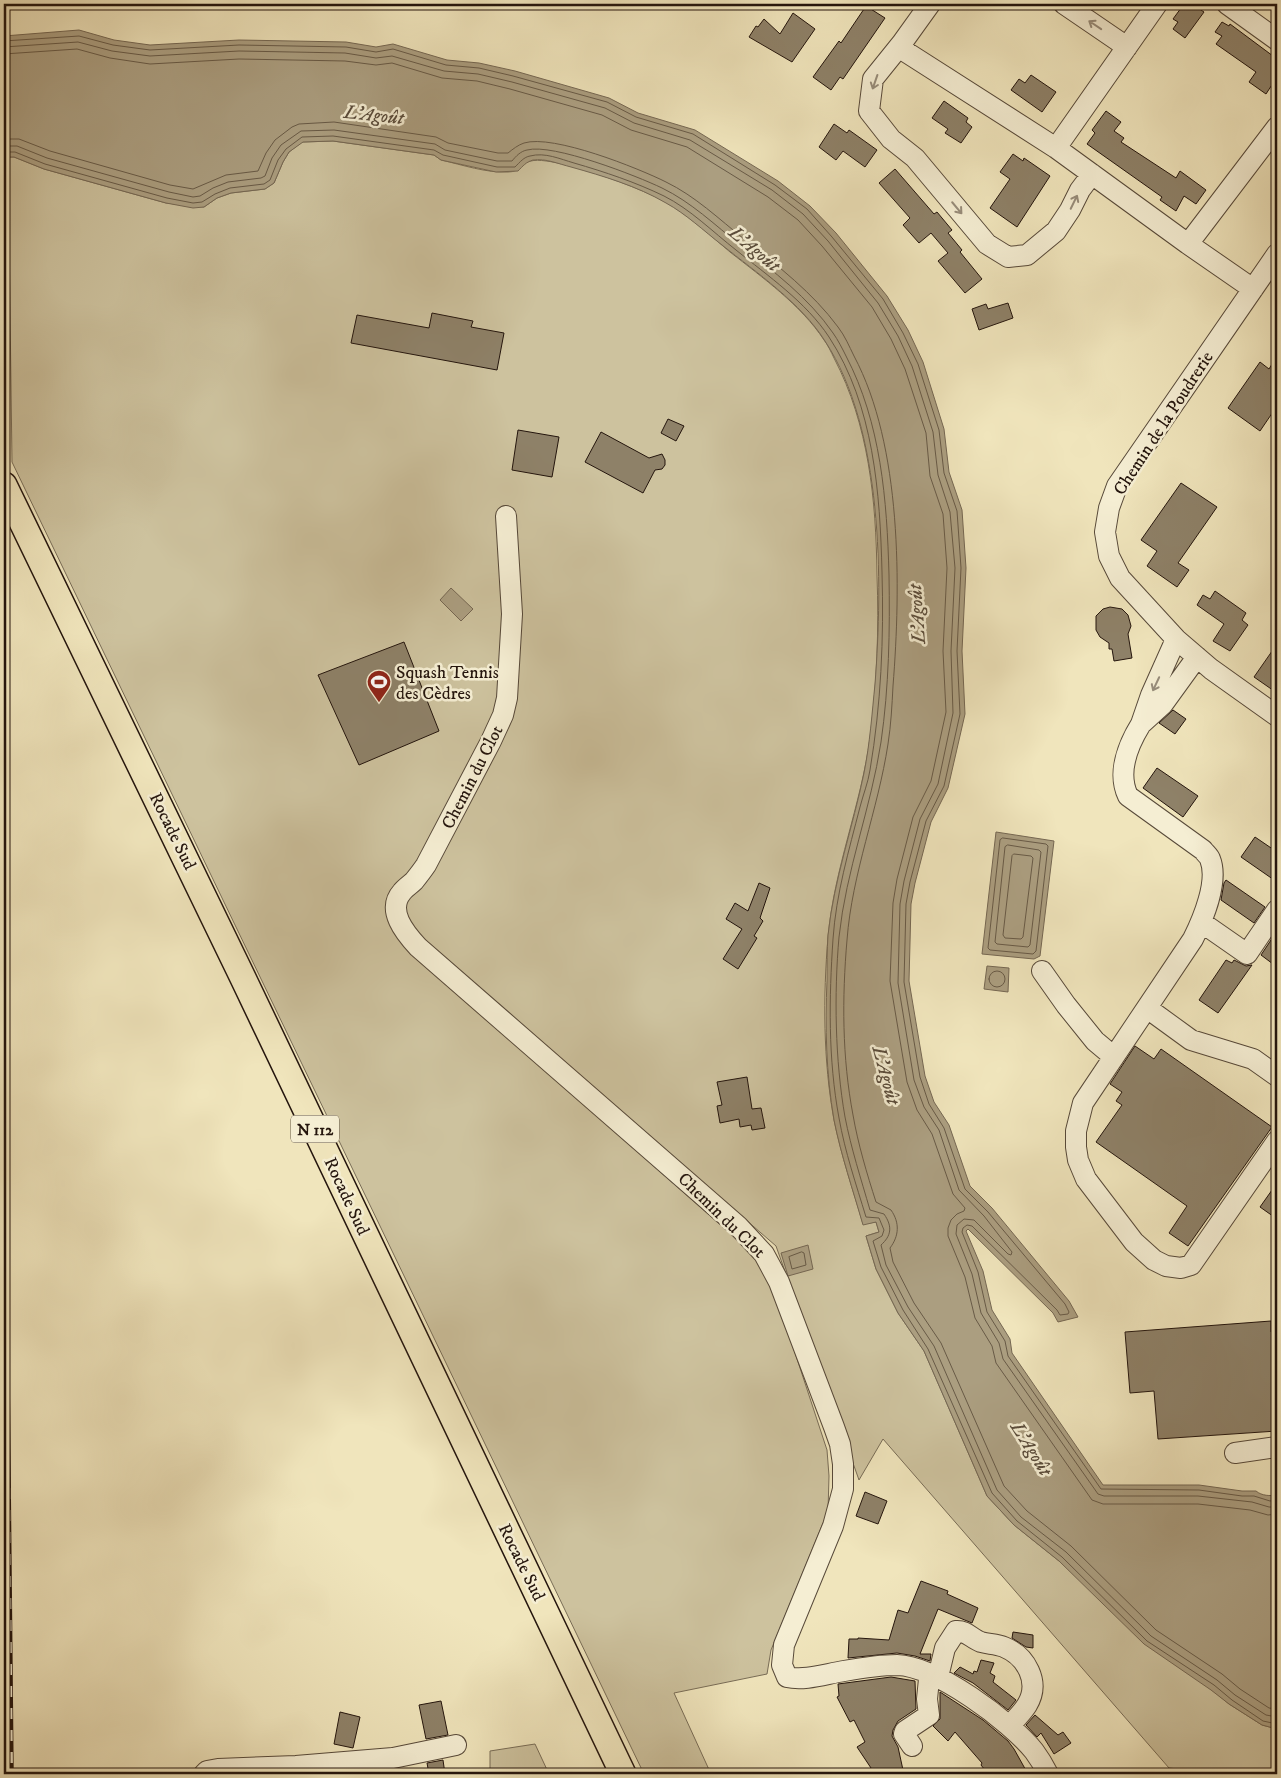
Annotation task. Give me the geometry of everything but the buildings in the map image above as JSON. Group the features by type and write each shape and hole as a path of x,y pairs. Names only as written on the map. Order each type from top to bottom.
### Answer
{"main road":[{"name":"Rocade Sud","path":"4,485 239,970 623,1774"}],"street":[{"path":"930,4 873,79 869,112 891,139 915,158 988,244 1008,257 1027,255 1056,231 1080,190 1092,174"},
{"path":"1064,4 1127,47"},
{"path":"1056,148 1157,4"},
{"path":"1227,4 1277,40"},
{"path":"902,43 906,52 1056,148 1253,289"},
{"path":"1188,244 1277,127"},
{"name":"Chemin de la Poudrerie","path":"1277,254 1117,486 1109,508 1105,532 1108,556 1120,578 1176,640 1210,669 1277,716"},
{"name":"Chemin du Clot","path":"506,516 512,614 507,698 503,715 492,741 436,848 415,880 405,907 410,938 738,1226 769,1261 820,1386 840,1444 844,1464 843,1489 833,1526 784,1645 782,1665 787,1677 804,1678 845,1670 896,1665 912,1667 934,1676"},
{"path":"1176,640 1150,695 1141,724 1133,738 1123,769 1123,786 1128,796 1203,850 1210,858 1213,872 1210,893 1201,922 1179,962 1083,1103 1076,1131 1078,1160 1086,1179 1134,1242 1154,1260 1166,1266 1180,1268 1191,1265 1277,1141"},
{"path":"1141,724 1163,704 1197,657"},
{"path":"1201,922 1247,954 1277,910"},
{"path":"1042,972 1066,1006 1095,1041 1114,1057"},
{"path":"1147,1008 1191,1040 1253,1059 1277,1076"},
{"path":"1235,1452 1277,1447"},
{"path":"912,1746 904,1734 905,1731 929,1716 927,1699 929,1679 934,1676 945,1648 956,1632 962,1631 978,1641 1003,1647 1022,1659 1028,1668 1031,1679 1031,1696 1027,1706 1010,1726"},
{"path":"934,1676 985,1707 1010,1726 1034,1750 1048,1774"},
{"path":"204,1774 207,1771 218,1769 296,1766 393,1758 456,1745"}],"shaded area":[{"path":"333,141 434,155 441,160 500,172 512,172 531,161 546,161 587,171 635,188 666,202 683,213 768,282 804,315 828,346 846,383 863,436 875,519 878,616 876,677 870,738 866,763 836,887 828,937 825,982 826,1052 834,1120 847,1172 863,1224 876,1222 879,1232 866,1236 876,1269 898,1313 924,1351 987,1496 1014,1525 1229,1704 1262,1725 1277,1729 1277,1774 1220,1774 1169,1768 883,1439 859,1480 776,1246 436,951 410,950 744,1246 762,1266 777,1298 827,1450 829,1476 828,1511 771,1650 767,1674 674,1693 711,1774 644,1774 12,462 8,157 14,157 44,169 166,203 204,207 217,198 231,193 265,189 274,183 289,152 302,142"},
{"path":"535,1744 549,1774 490,1774 490,1751"}],"water":[{"name":"L'Agoût","path":"79,30 114,40 150,45 239,40 346,42 376,47 393,44 447,60 479,63 515,71 609,98 638,113 695,130 778,181 810,206 836,233 887,296 908,330 923,362 944,429 949,472 962,510 966,568 962,651 965,714 948,788 931,822 911,904 909,981 925,1076 934,1102 949,1125 970,1186 992,1208 1069,1301 1078,1317 1058,1322 1053,1313 968,1229 966,1231 983,1271 992,1310 1010,1339 1012,1353 1103,1485 1199,1485 1256,1491 1272,1496 1277,1495 1277,1729 1262,1725 1229,1704 1144,1644 1059,1561 1014,1525 987,1496 924,1351 898,1313 876,1269 866,1236 879,1232 876,1222 863,1225 834,1120 828,1067 826,1015 828,941 831,914 839,873 864,773 871,728 878,643 878,553 875,507 868,461 858,418 844,377 825,341 804,314 778,289 673,207 632,187 552,162 533,160 526,163 518,171 496,172 441,160 434,155 333,141 303,142 289,152 274,183 265,189 231,193 217,198 204,207 193,208 166,203 44,169 14,157 4,157 4,36"},
{"path":"451,588 473,609 461,621 440,600"},
{"path":"996,832 1054,841 1040,956 1034,959 982,954"},
{"path":"987,966 1009,968 1008,992 984,989"},
{"path":"808,1245 813,1269 788,1276 781,1253"}],"railway":[{"path":"4,1070 11,1774"}],"place":[{"name":"Squash Tennis des Cèdres","path":"379,703"}]}
